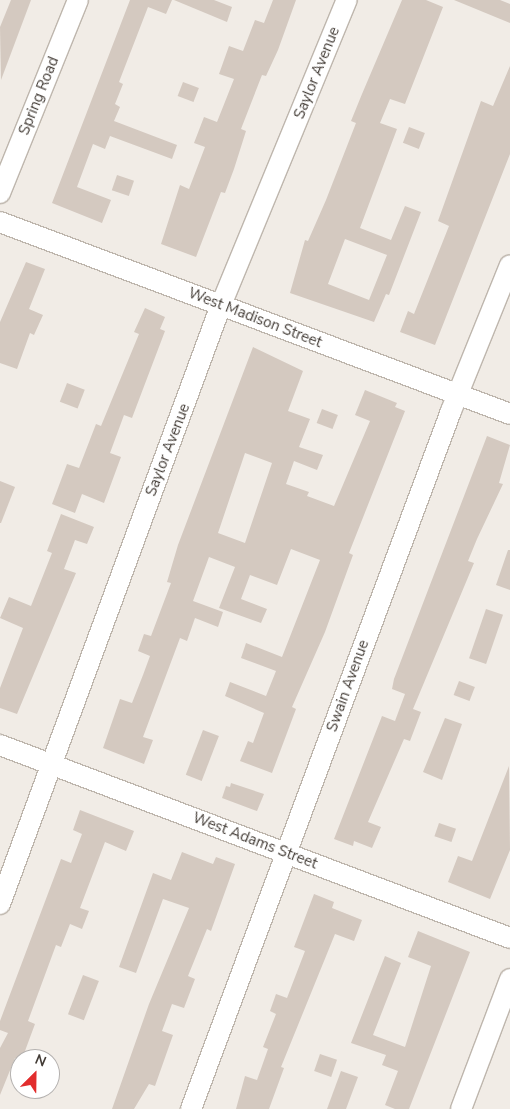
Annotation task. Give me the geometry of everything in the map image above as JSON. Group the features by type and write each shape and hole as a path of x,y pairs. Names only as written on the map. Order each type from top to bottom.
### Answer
{"street":[{"name":"Spring Road","path":"0,193 78,0"},
{"name":"Saylor Avenue","path":"0,904 222,306 348,0"},
{"name":"West Madison Street","path":"0,222 510,414"},
{"name":"Swain Avenue","path":"191,1109 285,852 457,394 510,265"},
{"name":"West Adams Street","path":"0,745 510,938"},
{"path":"461,1109 510,979"}],"building":[{"path":"11,0 31,0 1,80 0,27"},
{"path":"130,0 172,0 166,14 148,7 119,82 123,84 115,104 120,107 114,121 177,145 172,159 110,136 105,149 93,144 77,187 111,200 102,223 52,203"},
{"path":"174,0 214,0 232,7 227,22"},
{"path":"273,0 296,0 278,50 266,76 262,75 241,129 246,131 234,169 225,193 221,192 196,257 161,244 180,185 189,189 205,147 194,143 204,117 217,122 234,79 219,74 229,46 243,51 255,20 264,23"},
{"path":"402,0 426,0 443,7 405,104 390,99 380,123 397,129 360,228 391,240 405,206 421,212 389,295 386,294 374,322 290,293 305,240 308,241 326,200 356,123 351,121","holes":["345,239 387,255 369,300 328,284"]},
{"path":"454,0 500,0 510,4 510,23"},
{"path":"510,66 510,154 435,345 400,332 408,311 414,314 449,226 438,221 481,101 493,106"},
{"path":"183,82 199,88 193,102 178,96"},
{"path":"409,127 425,133 419,149 403,143"},
{"path":"117,175 134,181 129,196 112,190"},
{"path":"26,262 45,269 29,309 43,315 34,335 30,333 17,369 0,363 0,322"},
{"path":"145,308 165,317 160,329 165,331 132,418 124,415 110,453 121,457 104,503 82,494 75,513 52,504 67,464 79,468 96,424 101,426 139,334 134,332"},
{"path":"253,347 303,371 288,411 310,419 299,447 323,455 317,470 294,461 286,484 309,492 307,496 334,506 370,421 355,415 365,390 397,403 395,407 405,411 349,553 353,555 325,632 292,707 296,709 272,773 240,761 248,741 253,743 264,713 225,696 230,682 266,696 276,671 241,658 246,643 282,657 320,560 291,549 277,585 250,575 241,599 267,609 261,623 219,608 235,567 209,557 193,601 223,612 218,627 195,618 187,641 180,638 143,737 153,740 144,764 103,748 120,699 132,703 143,675 150,656 138,651 144,634 151,636 171,583 167,582 178,545","holes":["245,453 272,463 245,543 218,533"]},
{"path":"67,383 85,390 78,408 60,402"},
{"path":"322,409 338,415 332,429 317,423"},
{"path":"487,436 510,445 499,483 503,484 468,561 474,563 413,709 421,712 410,741 404,739 368,822 381,827 372,848 354,841 353,846 334,839 382,716 395,721 405,694 392,689 394,679"},
{"path":"0,481 15,487 1,523 0,523"},
{"path":"61,514 94,527 87,544 75,540 64,569 76,573 17,714 0,708 0,688 23,628 0,618 9,597 31,606 52,553 47,551"},
{"path":"508,550 510,550 510,590 496,585"},
{"path":"486,609 503,615 486,664 469,658"},
{"path":"459,681 475,687 469,701 454,695"},
{"path":"445,718 462,724 442,780 423,772"},
{"path":"203,730 219,736 202,781 186,775"},
{"path":"509,766 510,850 490,899 448,882 458,856 472,861"},
{"path":"231,783 264,794 257,811 222,798 226,786 230,787"},
{"path":"80,810 134,831 126,851 105,842 80,908 89,911 82,929 70,924 61,947 56,945 28,1021 35,1024 26,1049 10,1049 10,1070 0,1095 0,1048 8,1033 0,1030 0,1021 61,859 71,863 82,834 73,830"},
{"path":"439,823 456,829 451,842 434,836"},
{"path":"182,852 213,864 216,857 235,864 211,931 207,929 188,976 195,979 184,1008 172,1004 162,1031 173,1035 155,1086 149,1084 134,1109 112,1109 149,1004 189,908 163,899 136,973 119,967 153,873 171,880"},
{"path":"314,894 334,902 332,908 362,920 354,941 335,934 281,1067 284,1068 269,1109 236,1109 245,1076 257,1080 268,1049 263,1047 276,1014 270,1011 276,994 287,998 305,951 294,947"},
{"path":"418,931 470,952 409,1109 395,1109 385,1105 398,1071 382,1065 386,1055 351,1043 385,956 401,963 373,1035 405,1047 431,966 408,957"},
{"path":"83,975 99,981 84,1020 68,1014"},
{"path":"320,1054 337,1060 331,1077 314,1071"},
{"path":"341,1071 358,1077 346,1109 327,1109"}]}
